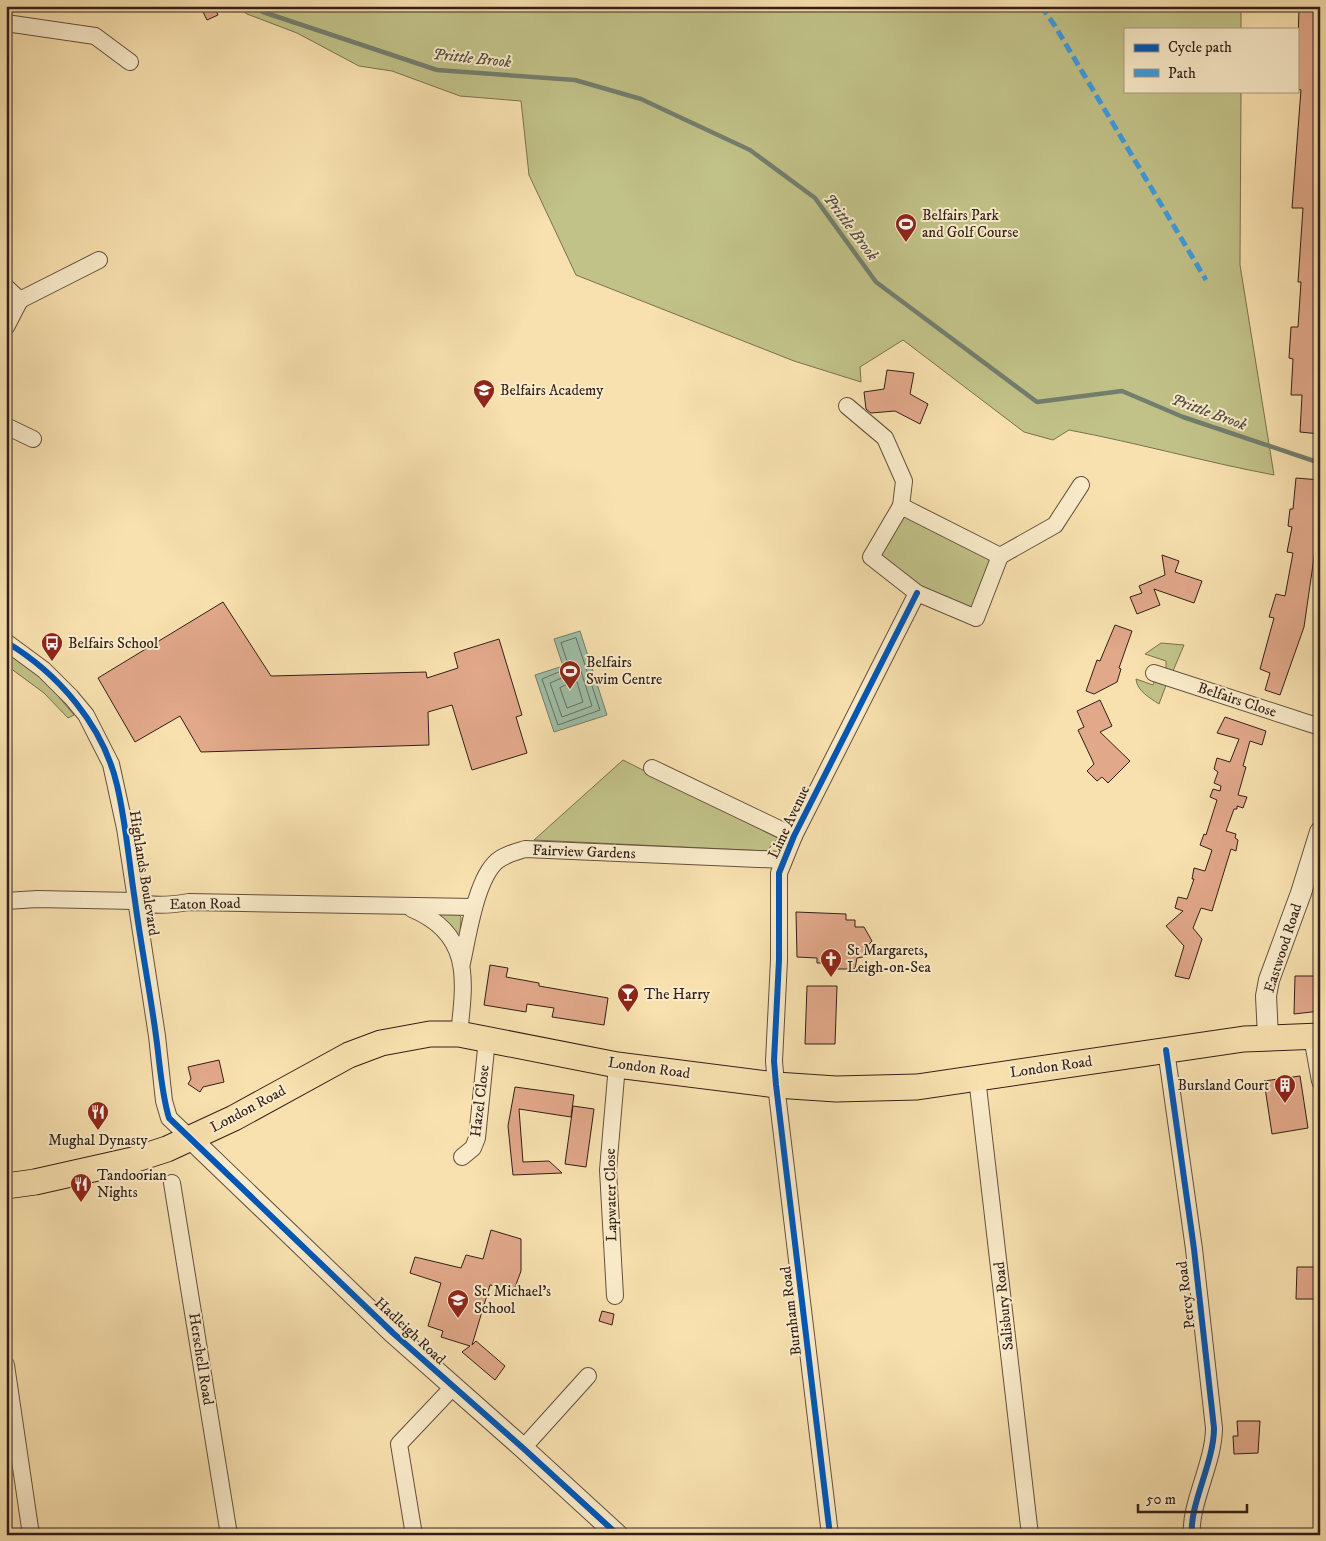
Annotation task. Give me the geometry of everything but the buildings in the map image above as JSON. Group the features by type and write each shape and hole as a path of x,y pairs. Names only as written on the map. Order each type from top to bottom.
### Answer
{"main road":[{"name":"London Road","path":"6,1186 133,1160 191,1139 349,1055 405,1037 430,1034 459,1034 617,1065 776,1085 836,1089 917,1086 1268,1037 1316,1037"}],"street":[{"path":"6,23 95,36 130,62"},
{"path":"6,326 20,300 99,260"},
{"path":"6,287 20,300"},
{"path":"847,406 885,438 904,481 902,506 870,557 917,593 976,618 1000,556 1055,525 1081,486"},
{"path":"6,426 33,439"},
{"path":"902,506 1000,556"},
{"name":"Lime Avenue","path":"776,1085 774,1061 779,960 779,873 782,860 917,593"},
{"name":"Highlands Boulevard","path":"6,642 44,670 71,696 86,715 105,752 118,793 156,1036 164,1101 169,1118 191,1139"},
{"name":"Belfairs Close","path":"1154,673 1320,727"},
{"path":"652,768 794,836"},
{"name":"Eastwood Road","path":"1268,1037 1266,996 1269,980 1301,893 1320,832"},
{"name":"Fairview Gardens","path":"462,963 474,907 480,890 496,862 509,853 525,849 782,860"},
{"name":"Eaton Road","path":"6,901 37,899 135,901 143,904 189,902 474,907"},
{"name":"Eaton Road","path":"405,907 430,917 454,941 462,963 463,993 459,1034"},
{"path":"1316,1037 1320,1081"},
{"name":"Hazel Close","path":"462,1157 473,1148 476,1138 487,1040"},
{"name":"Percy Road","path":"1166,1050 1194,1249 1214,1428 1213,1448 1193,1520 1192,1535"},
{"name":"Lapwater Close","path":"615,1296 608,1170 617,1065"},
{"name":"Salisbury Road","path":"977,1078 1030,1535"},
{"name":"Burnham Road","path":"776,1085 830,1535"},
{"name":"Hadleigh Road","path":"191,1139 393,1333 618,1535"},
{"name":"Herschell Road","path":"172,1182 229,1535"},
{"path":"6,1365 30,1535"},
{"path":"523,1448 588,1376"},
{"path":"414,1535 399,1444 453,1387"}],"green space":[{"name":"Belfairs Park and Golf Course","path":"236,6 1241,6 1241,28 1124,28 1124,92 1241,92 1240,265 1274,475 1069,430 1053,440 1024,432 903,340 860,367 861,382 794,361 576,275 529,175 521,101 460,96 392,71 359,66 297,33 247,14"},
{"path":"903,513 995,558 973,611 919,588 877,557"},
{"path":"1161,643 1184,645 1173,671 1166,669 1166,661 1145,654"},
{"path":"6,650 43,678 74,715 68,718 44,693 6,665"},
{"path":"1156,677 1168,680 1159,704 1141,691 1136,679 1153,685"},
{"path":"623,760 778,838 767,851 534,840"},
{"path":"441,914 458,914 461,917 460,936 457,937 440,917"}],"water":[{"name":"Belfairs Swim Centre","path":"580,631 607,715 554,732 535,675 563,666 554,639"}],"waterway":[{"name":"Prittle Brook","path":"254,6 263,12 437,70 575,80 641,99 750,150 815,198 876,282 1037,402 1122,391 1183,417 1320,463"}],"marked path":[{"path":"1041,6 1055,26 1206,280"}],"cycle path":[{"path":"830,1535 774,1061 779,960 779,873 794,836 917,593"},
{"path":"6,642 43,669 76,703 101,742 110,763 123,814 137,918 154,1019 162,1088 169,1118 393,1333 618,1535"},
{"path":"1166,1050 1194,1249 1214,1428 1210,1455 1194,1511 1192,1535"}],"place":[{"name":"Belfairs Park and Golf Course","path":"906,243"},
{"name":"Belfairs Academy","path":"484,409"},
{"name":"Belfairs School","path":"52,662"},
{"name":"Belfairs Swim Centre","path":"570,690"},
{"name":"St Margarets, Leigh-on-Sea","path":"831,978"},
{"name":"The Harry","path":"628,1013"},
{"name":"Bursland Court","path":"1285,1104"},
{"name":"Mughal Dynasty","path":"98,1131"},
{"name":"Tandoorian Nights","path":"81,1203"},
{"name":"St. Michael's School","path":"458,1319"}]}
